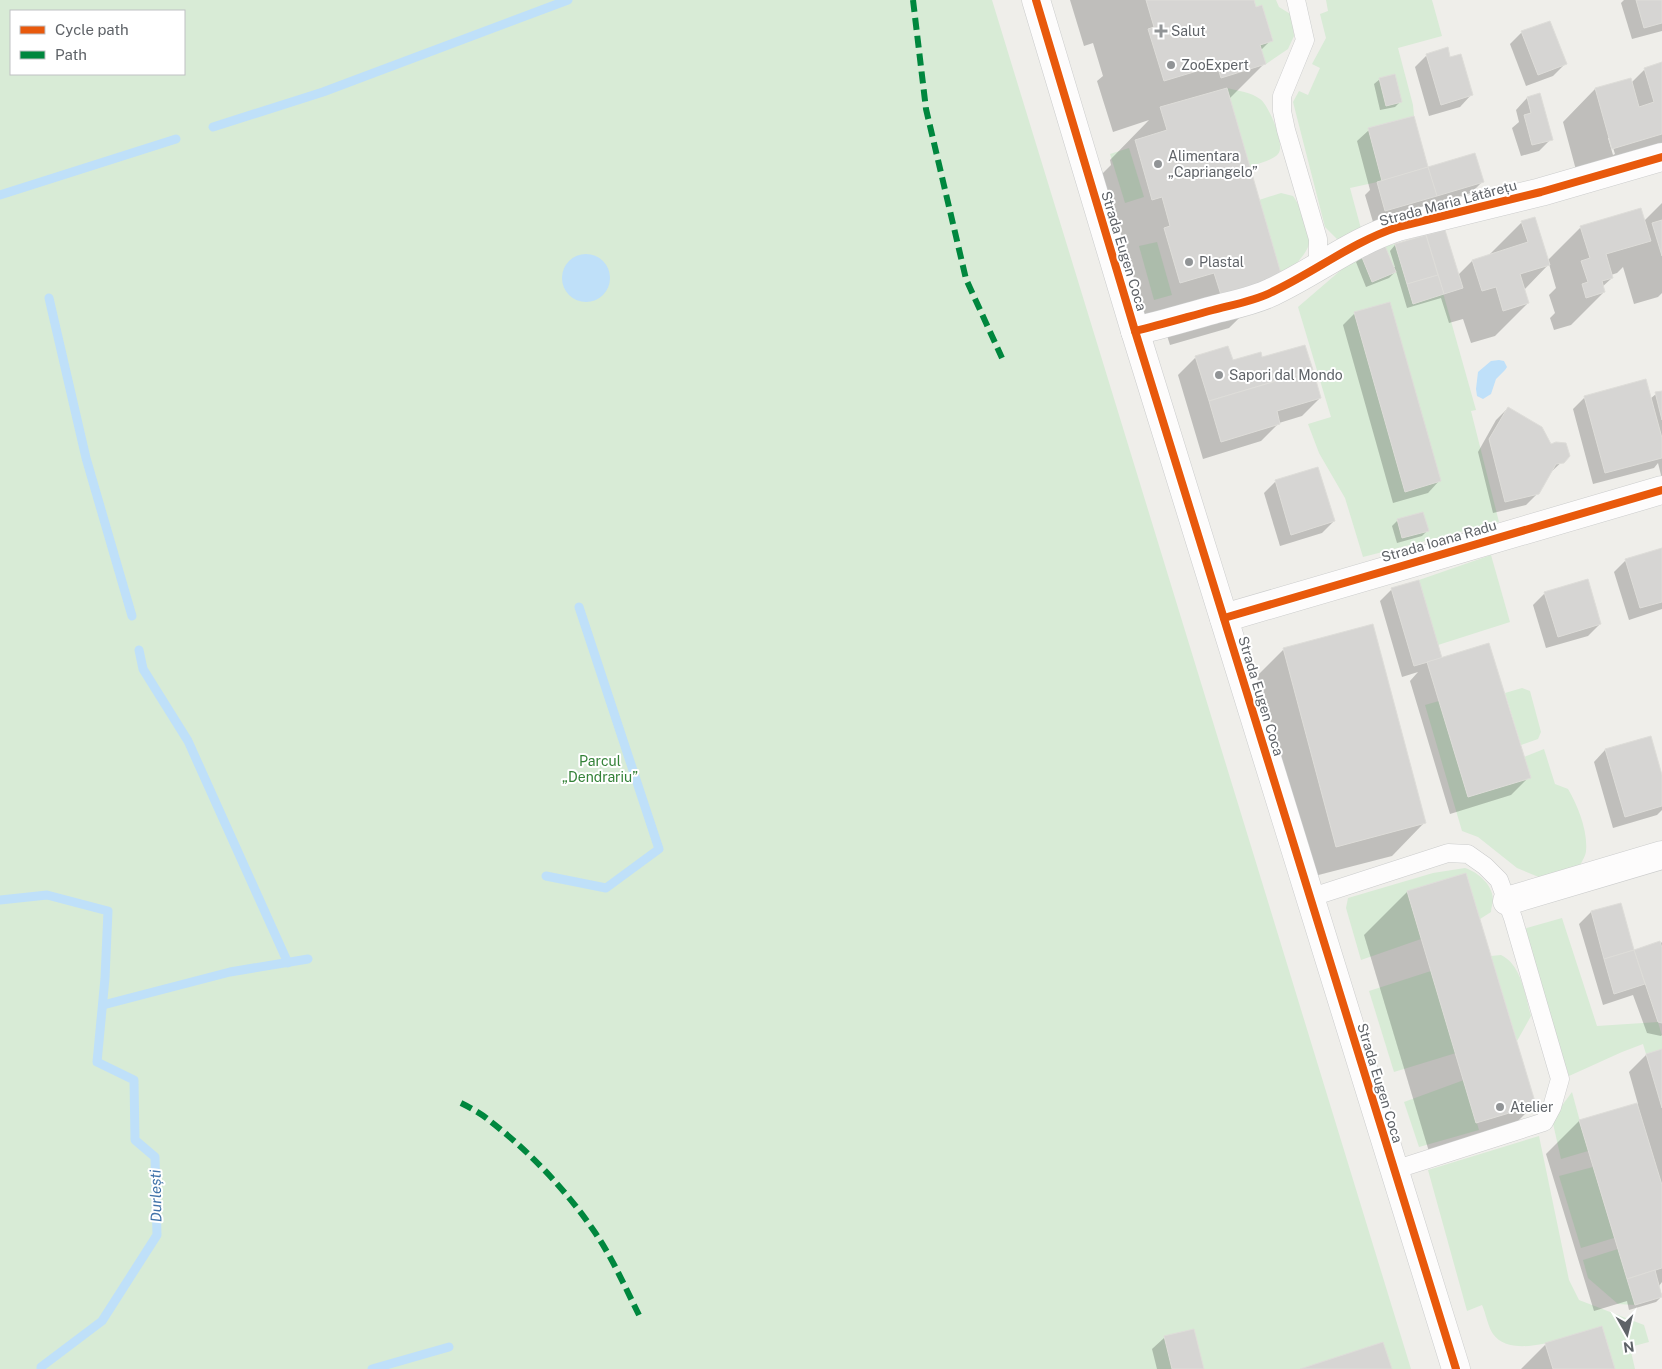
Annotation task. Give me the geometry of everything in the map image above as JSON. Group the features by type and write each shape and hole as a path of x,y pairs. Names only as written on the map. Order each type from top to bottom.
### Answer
{"street":[{"name":"Strada Eugen Coca","path":"1036,0 1135,331 1456,1369"},
{"name":"Strada Maria Lătărețu","path":"1135,331 1270,293 1376,234 1541,192 1662,157"},
{"name":"Strada Ioana Radu","path":"1224,618 1662,490"},
{"path":"1507,901 1662,855"}],"lane":[{"path":"1296,0 1305,40 1282,96 1281,103 1286,130 1318,239 1318,266"},
{"path":"1309,898 1448,853 1468,854 1500,880 1524,953 1560,1079 1552,1107 1544,1122 1394,1170"}],"green space":[{"name":"Parcul „Dendrariu”","path":"0,0 992,0 1411,1369 0,1369"},
{"path":"1254,0 1276,0 1279,7 1292,15 1294,36 1288,49 1266,64 1260,45 1273,40 1262,5 1256,7"},
{"path":"1326,0 1432,0 1442,36 1398,48 1413,105 1414,116 1368,128 1382,181 1350,188 1363,236 1340,242 1325,227 1293,102 1299,91 1308,95 1320,68 1312,64 1326,38 1320,14 1328,11"},
{"path":"1227,88 1253,95 1264,103 1272,117 1278,135 1280,150 1278,154 1269,160 1250,167"},
{"path":"1129,148 1144,197 1125,203 1110,154"},
{"path":"1281,193 1293,196 1303,214 1309,236 1308,247 1303,256 1282,277 1259,200"},
{"path":"1157,242 1172,295 1154,300 1139,246"},
{"path":"1395,244 1407,284 1438,275 1476,410 1471,411 1499,522 1363,557 1345,498 1319,453 1308,424 1331,417 1298,307 1355,258"},
{"path":"1491,555 1510,622 1438,645 1419,580"},
{"path":"1522,688 1530,691 1541,732 1538,739 1521,745 1505,693"},
{"path":"1439,701 1468,797 1530,777 1524,757 1544,749 1555,784 1568,789 1582,819 1586,851 1580,866 1541,878 1517,868 1478,837 1462,831 1425,705"},
{"path":"1465,868 1480,876 1488,884 1493,901 1491,912 1480,919 1466,873 1407,891 1421,939 1361,960 1346,908 1348,898 1433,873"},
{"path":"1562,918 1597,1026 1658,1022 1662,1036 1662,1049 1646,1054 1643,1044 1569,1076 1523,929"},
{"path":"1501,955 1514,966 1518,973 1531,1016 1517,1041 1491,956"},
{"path":"1431,971 1456,1053 1394,1072 1369,991"},
{"path":"1464,1080 1479,1130 1419,1147 1404,1102"},
{"path":"1572,1092 1588,1151 1561,1159 1552,1119"},
{"path":"1539,1136 1569,1280 1579,1300 1644,1325 1649,1342 1630,1347 1635,1369 1615,1369 1602,1326 1545,1344 1515,1346 1502,1342 1493,1334 1482,1305 1467,1311 1428,1170"},
{"path":"1593,1167 1614,1238 1581,1248 1559,1176"},
{"path":"1618,1249 1635,1305 1618,1304 1588,1278 1583,1260"}],"water":[{"path":"581,254 591,254 600,258 606,264 610,278 606,292 600,298 591,302 581,302 572,298 566,292 562,283 562,273 566,264 572,258"},
{"path":"1491,361 1504,361 1507,367 1496,379 1491,394 1483,399 1477,396 1478,372"}],"building":[{"path":"1146,0 1254,0 1256,7 1262,5 1273,41 1260,45 1266,64 1221,78 1217,65 1164,81 1148,29 1154,27"},
{"path":"1636,0 1662,0 1662,23 1644,28"},
{"path":"1550,21 1567,64 1538,75 1521,31"},
{"path":"1448,47 1450,57 1461,54 1473,95 1441,105 1426,54"},
{"path":"1662,62 1662,134 1612,149 1595,88 1631,78 1639,107 1654,102 1644,68"},
{"path":"1395,74 1402,102 1386,106 1379,78"},
{"path":"1227,88 1282,277 1221,295 1214,273 1180,283 1164,228 1170,226 1162,197 1152,200 1135,140 1167,130 1160,107"},
{"path":"1540,93 1553,140 1532,145 1524,115 1531,113 1527,97"},
{"path":"1414,116 1428,167 1382,181 1368,128"},
{"path":"1475,153 1484,182 1437,196 1428,167"},
{"path":"1428,167 1437,196 1385,211 1377,182"},
{"path":"1641,208 1651,241 1606,254 1613,278 1602,281 1605,292 1586,298 1582,284 1588,282 1581,261 1590,258 1580,226"},
{"path":"1535,217 1550,265 1520,274 1529,303 1503,311 1496,287 1482,291 1472,260 1528,242 1521,221"},
{"path":"1662,220 1662,256 1652,223"},
{"path":"1445,230 1463,288 1444,294 1426,235"},
{"path":"1426,235 1438,275 1407,284 1395,244"},
{"path":"1385,246 1396,272 1372,282 1361,255"},
{"path":"1438,275 1444,294 1413,304 1407,284"},
{"path":"1390,302 1441,481 1405,492 1354,312"},
{"path":"1305,345 1313,370 1209,401 1195,356 1228,346 1233,360 1261,352 1262,357"},
{"path":"1313,370 1321,398 1277,411 1280,424 1221,442 1209,401"},
{"path":"1646,379 1662,438 1662,458 1605,473 1584,396"},
{"path":"1662,391 1662,420 1655,392"},
{"path":"1508,407 1542,427 1551,444 1556,442 1566,443 1570,456 1564,463 1556,464 1539,494 1505,502 1489,439"},
{"path":"1318,467 1335,521 1291,535 1275,480"},
{"path":"1423,512 1429,531 1402,538 1397,519"},
{"path":"1662,548 1662,602 1640,608 1625,559"},
{"path":"1588,579 1601,624 1558,637 1544,592"},
{"path":"1419,580 1442,658 1414,666 1391,588"},
{"path":"1373,624 1426,823 1336,847 1283,648"},
{"path":"1489,643 1531,778 1468,797 1427,662"},
{"path":"1651,736 1662,775 1662,806 1625,817 1605,749"},
{"path":"1466,873 1536,1105 1476,1123 1407,891"},
{"path":"1621,903 1634,950 1604,959 1591,911"},
{"path":"1660,941 1662,948 1662,1023 1658,1022 1634,950"},
{"path":"1634,950 1645,984 1614,994 1604,959"},
{"path":"1662,1049 1662,1108 1646,1054"},
{"path":"1637,1103 1662,1185 1662,1268 1627,1279 1579,1120"},
{"path":"1655,1270 1662,1297 1635,1305 1627,1279"},
{"path":"1602,1326 1615,1369 1553,1369 1545,1343"},
{"path":"1194,1329 1204,1369 1172,1369 1164,1336"},
{"path":"1383,1342 1392,1369 1300,1369"}],"waterway":[{"path":"213,127 323,92 568,0"},
{"path":"0,195 176,139"},
{"path":"49,298 86,458 132,616"},
{"path":"546,876 606,888 659,849 579,607"},
{"path":"139,650 143,669 188,741 288,963"},
{"name":"Durlești","path":"0,900 47,895 108,911 105,978 97,1062 134,1080 135,1140 155,1157 157,1235 102,1321 41,1367 41,1369"},
{"path":"103,1005 230,972 308,959"},
{"path":"372,1369 449,1347"}],"marked path":[{"path":"913,0 926,109 966,279 1002,358"},
{"path":"461,1103 484,1116 519,1145 571,1201 607,1251 639,1315"}],"cycle path":[{"path":"1036,0 1135,331 1456,1369"},
{"path":"1135,331 1265,295 1349,249 1398,227 1541,192 1662,157"},
{"path":"1224,618 1662,490"}],"place":[{"name":"Salut","path":"1161,31"},
{"name":"ZooExpert","path":"1171,65"},
{"name":"Alimentara „Capriangelo”","path":"1158,164"},
{"name":"Plastal","path":"1189,262"},
{"name":"Sapori dal Mondo","path":"1219,375"},
{"name":"Atelier","path":"1500,1107"}]}
